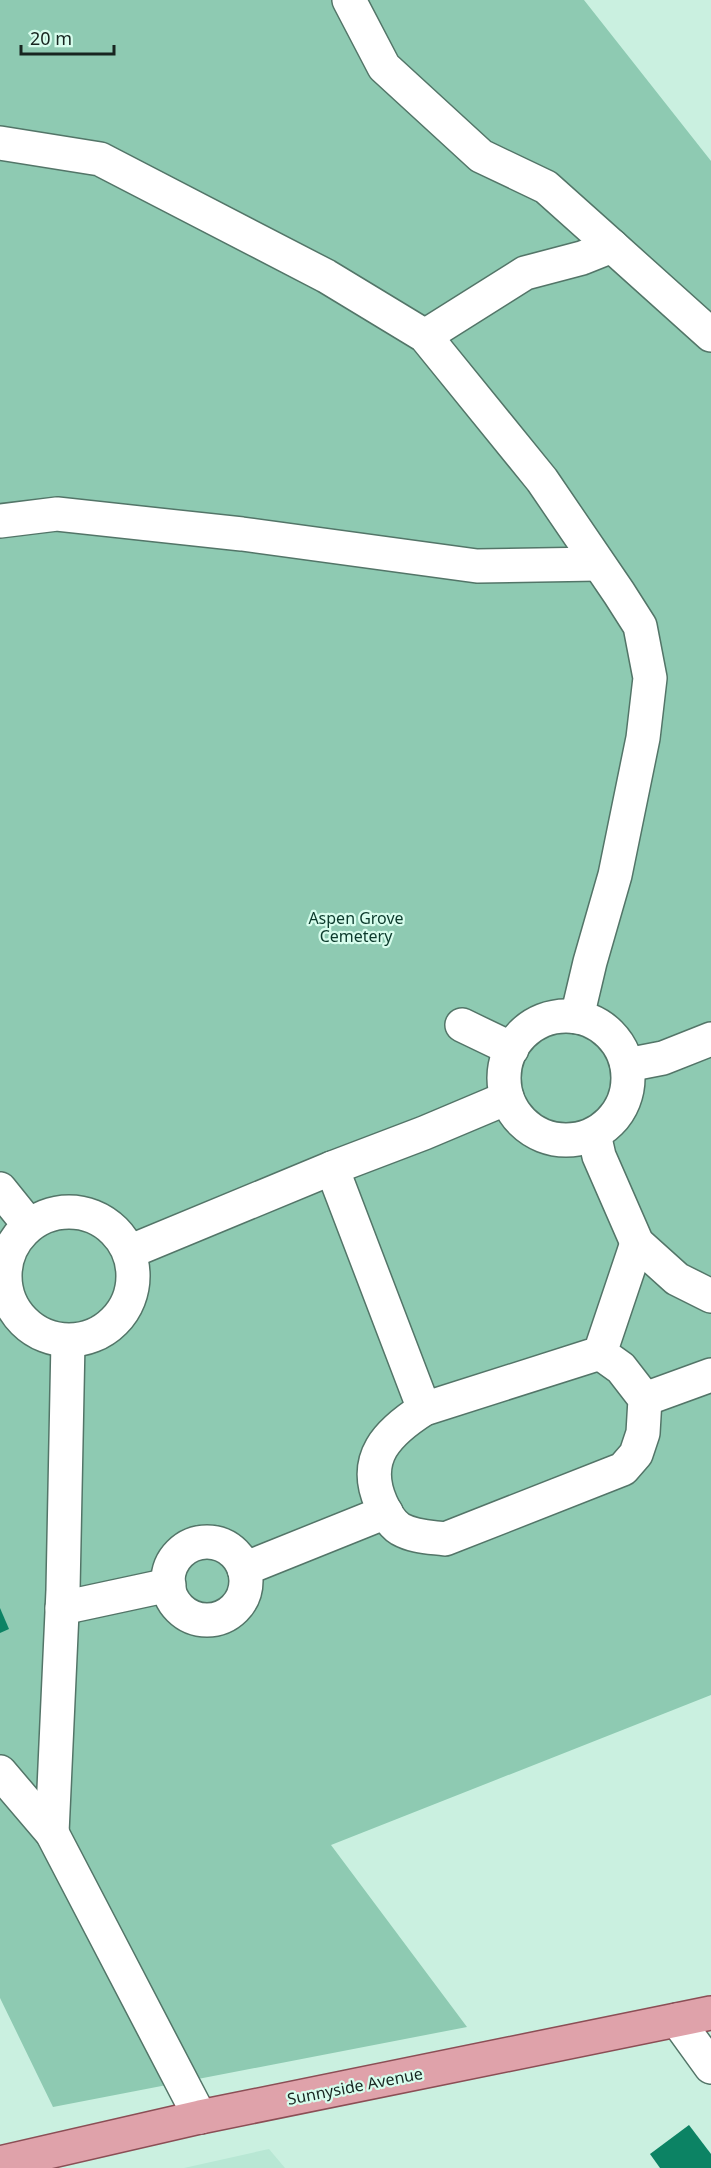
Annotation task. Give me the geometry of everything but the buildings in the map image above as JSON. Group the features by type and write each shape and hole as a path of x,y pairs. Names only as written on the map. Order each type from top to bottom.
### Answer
{"main road":[{"name":"Sunnyside Avenue","path":"0,2163 200,2117 711,2013"}],"street":[{"path":"349,0 384,67 481,156 546,187 711,335"},
{"path":"0,143 100,159 326,276 426,336 542,480 640,626 650,678 643,738 615,875 577,1017"},
{"path":"426,336 525,273 582,258 612,246"},
{"path":"0,521 57,514 242,534 477,566 598,564"},
{"path":"570,1016 590,1020 607,1030 620,1046 627,1065 628,1085 623,1104 611,1122 594,1134 573,1140 552,1139 533,1131 517,1117 507,1098 503,1078 507,1057 512,1049 517,1039 532,1026 550,1017 570,1016"},
{"path":"462,1025 512,1049"},
{"path":"627,1065 663,1058 711,1039"},
{"path":"129,1252 507,1098"},
{"path":"594,1134 599,1156 637,1244 677,1279 711,1296"},
{"path":"332,1168 424,1409"},
{"path":"0,1189 29,1226"},
{"path":"61,1212 82,1212 102,1220 118,1234 129,1252 134,1272 132,1293 123,1312 108,1328 89,1338 68,1341 46,1337 6,1310 4,1268 11,1247 23,1230 29,1226 41,1218 61,1212"},
{"path":"600,1353 637,1244"},
{"path":"52,1833 62,1608 68,1341"},
{"path":"600,1353 621,1368 645,1399 643,1433 636,1454 623,1469 445,1539 417,1536 399,1528 386,1512 375,1488 375,1464 384,1443 400,1425 424,1409 600,1353"},
{"path":"645,1399 711,1374"},
{"path":"244,1569 386,1512"},
{"path":"202,1542 214,1542 226,1546 235,1553 244,1569 246,1588 242,1599 234,1609 223,1616 210,1619 196,1618 184,1612 175,1603 170,1590 169,1577 172,1564 180,1553 190,1546 202,1542"},
{"path":"62,1608 170,1585"},
{"path":"0,1772 52,1833 200,2117"},
{"path":"677,2020 711,2067"}],"shaded area":[{"path":"269,2149 285,2168 184,2168"}],"green space":[{"name":"Aspen Grove Cemetery","path":"0,0 584,0 711,161 711,1695 331,1845 467,2027 53,2107 0,1998"}]}
